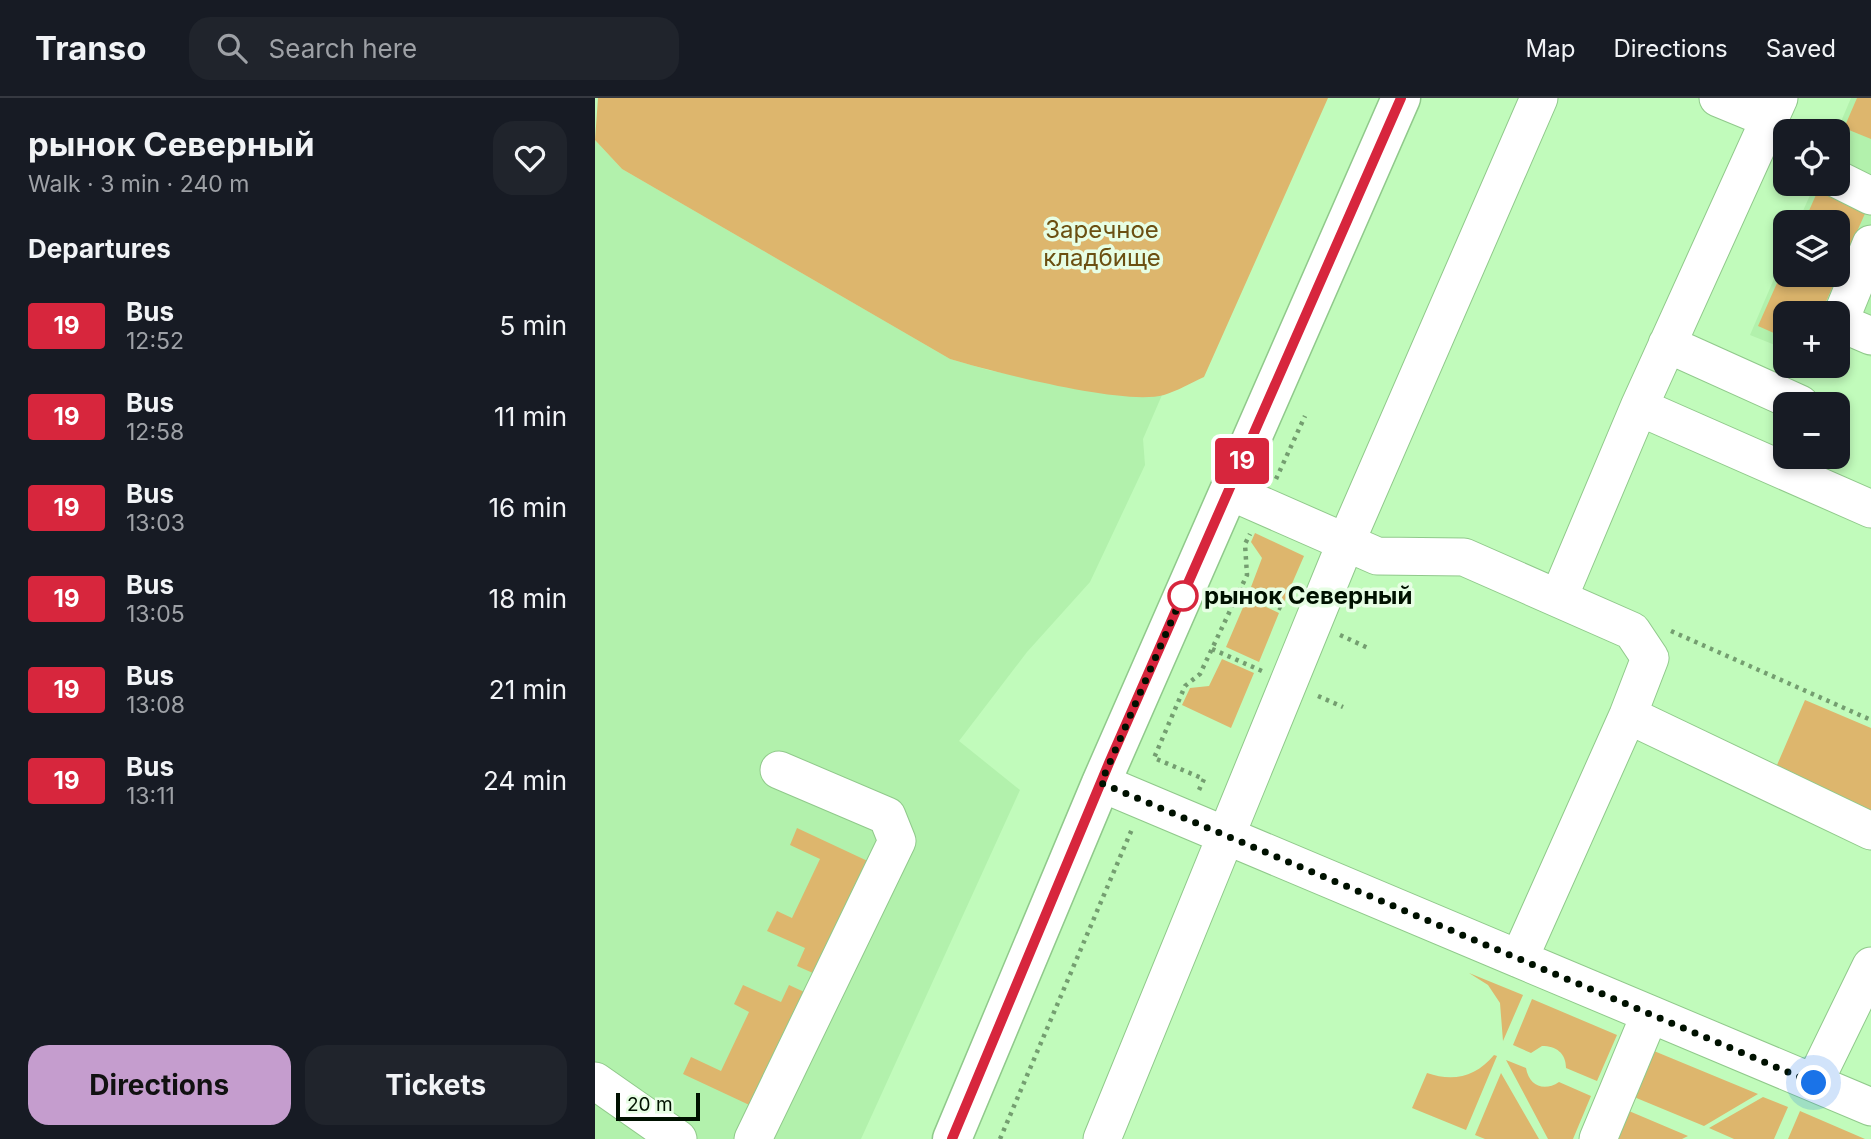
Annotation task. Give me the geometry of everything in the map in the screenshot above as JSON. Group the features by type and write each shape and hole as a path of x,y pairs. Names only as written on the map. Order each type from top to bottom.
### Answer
{"main road":[{"path":"952,1139 1101,783 1401,98"}],"lane":[{"path":"1102,1139 1346,542 1539,98"},
{"path":"1559,597 1667,344 1773,127 1718,98"},
{"path":"1850,186 1871,196"},
{"path":"1871,244 1845,308 1844,320 1850,327 1871,336"},
{"path":"1667,344 1778,392"},
{"path":"1639,407 1773,459"},
{"path":"1795,469 1871,509"},
{"path":"1229,491 1377,556 1464,557 1632,631 1650,658 1628,716 1519,959"},
{"path":"1628,716 1871,831"},
{"path":"753,1139 897,841 887,816 779,770"},
{"path":"1101,783 1871,1107"},
{"path":"1814,1083 1871,967"},
{"path":"1598,1139 1650,1014"},
{"path":"595,1082 678,1139"}],"path":[{"path":"1667,629 1871,720"}],"shaded area":[{"path":"1851,98 1871,98 1871,357 1850,347 1850,301 1773,301 1773,344 1750,335 1773,281 1773,287 1850,287 1850,210 1803,210 1810,196 1850,196 1850,119 1842,119"},
{"path":"595,140 622,169 950,359 988,370 1109,394 1162,395 1143,439 1145,465 1090,582 1027,652 959,741 1020,790 861,1139 595,1139"}],"green space":[{"name":"Заречное кладбище","path":"598,98 1328,98 1204,377 1164,395 1145,397 1119,396 1058,386 950,359 622,169 595,140"},
{"path":"1857,98 1871,98 1871,139 1850,130 1848,119"},
{"path":"1815,196 1837,196 1867,209 1850,247 1850,210 1809,210"},
{"path":"1775,287 1832,287 1826,301 1773,301 1773,333 1758,326"},
{"path":"1255,533 1304,556 1284,602 1251,587 1262,558 1251,542"},
{"path":"1247,598 1279,613 1259,662 1226,647"},
{"path":"1222,659 1254,673 1231,728 1182,705 1190,688 1209,686"},
{"path":"1805,700 1871,728 1871,813 1774,772"},
{"path":"797,828 874,864 822,977 797,966 805,948 767,931 777,911 792,918 820,859 790,845"},
{"path":"1469,973 1523,995 1503,1041 1500,1003 1488,985"},
{"path":"743,985 781,1002 789,985 813,996 760,1110 683,1074 691,1057 721,1071 749,1012 734,1004"},
{"path":"1532,999 1617,1035 1597,1081 1566,1068 1562,1054 1552,1047 1542,1046 1531,1053 1513,1045"},
{"path":"1654,1051 1758,1094 1704,1126 1634,1097"},
{"path":"1494,1055 1497,1056 1466,1130 1412,1108 1427,1073 1446,1077 1463,1076 1480,1068"},
{"path":"1506,1060 1526,1068 1530,1079 1538,1086 1548,1087 1559,1082 1591,1096 1573,1139 1548,1139"},
{"path":"1501,1073 1539,1139 1485,1139 1475,1135"},
{"path":"1763,1097 1788,1107 1774,1139 1734,1139 1709,1128"},
{"path":"1629,1111 1688,1136 1682,1139 1617,1139"},
{"path":"1800,1111 1865,1139 1788,1139"}],"bus line":[{"name":"19","path":"952,1139 1109,763 1401,98"}],"place":[{"name":"рынок Северный","path":"1183,596"}],"route":[{"path":"1183,596 1184,592 1101,783 1814,1083"}]}
